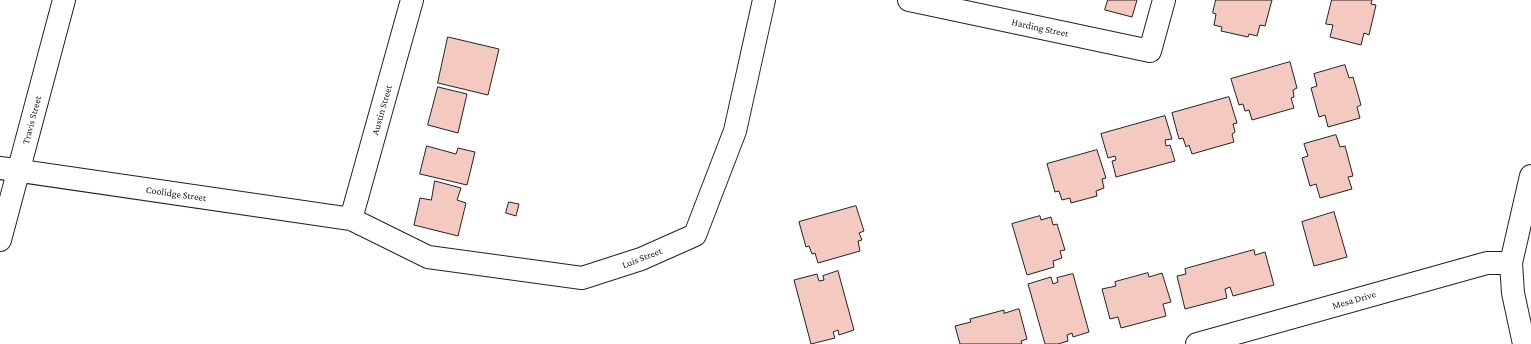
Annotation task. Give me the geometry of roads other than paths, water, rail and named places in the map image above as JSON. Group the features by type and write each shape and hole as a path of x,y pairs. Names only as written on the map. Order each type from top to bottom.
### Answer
{"street":[{"name":"Travis Street","path":"0,240 9,169 64,0"},
{"name":"Austin Street","path":"351,219 412,0"},
{"name":"Luis Street","path":"351,219 428,257 582,278 641,259 695,235 735,131 764,0"},
{"name":"Harding Street","path":"909,0 1150,51 1164,0"},
{"name":"Coolidge Street","path":"9,169 351,219"},
{"path":"1524,344 1513,293 1511,263 1531,176"},
{"name":"Mesa Drive","path":"1197,344 1487,263 1511,263"}]}
